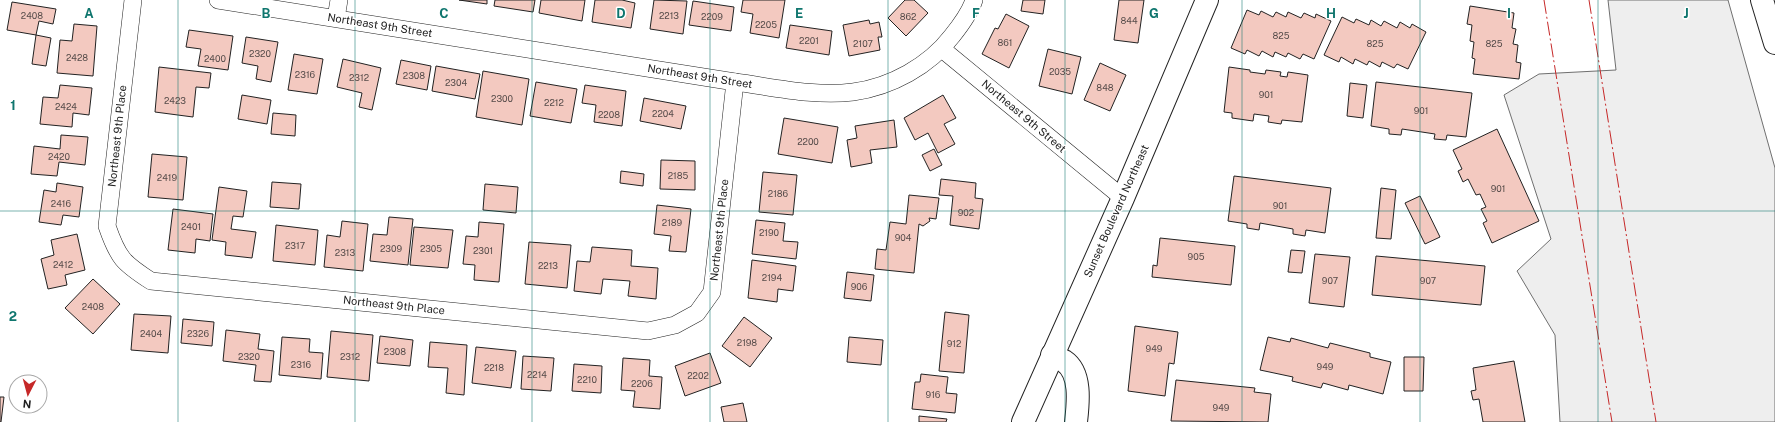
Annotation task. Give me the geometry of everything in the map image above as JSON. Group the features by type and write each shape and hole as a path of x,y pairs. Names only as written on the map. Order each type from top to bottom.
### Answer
{"main road":[{"name":"Sunset Boulevard Northeast","path":"1022,422 1123,198 1207,0"},
{"path":"1762,0 1775,43"},
{"path":"1052,355 1065,361 1074,374 1078,399 1076,422"}],"street":[{"name":"Northeast 9th Place","path":"133,0 108,226 114,248 128,267 151,280 648,330 675,325 697,313 712,292 735,82"},
{"name":"Northeast 9th Street","path":"218,0 735,82 818,92 853,92 881,86 912,72 942,49 1123,198"},
{"path":"336,18 339,0"},
{"path":"942,49 962,23 974,0"}],"shaded area":[{"path":"1608,0 1728,0 1775,168 1775,422 1560,422 1555,335 1517,271 1551,239 1504,95 1539,74 1616,70"}],"building":[{"path":"459,0 487,0 487,4"},
{"path":"495,0 535,0 533,12 494,6"},
{"path":"541,0 585,0 582,21 539,13"},
{"path":"595,0 622,0 635,3 631,28 592,22"},
{"path":"654,0 687,1 683,34 650,29"},
{"path":"743,0 785,0 779,38 750,33 753,14 741,12"},
{"path":"905,0 914,0 928,13 906,36 888,18"},
{"path":"1023,0 1045,0 1043,14 1021,11"},
{"path":"1119,0 1144,0 1138,43 1114,40"},
{"path":"693,1 734,7 731,31 689,25"},
{"path":"12,2 56,9 53,24 39,21 36,35 7,30"},
{"path":"1470,6 1514,13 1512,28 1516,29 1513,44 1518,45 1516,62 1521,63 1519,79 1473,74 1475,59 1472,58 1474,42 1470,41 1472,25 1467,24"},
{"path":"1247,10 1259,15 1261,11 1273,17 1276,12 1286,17 1288,12 1301,18 1304,13 1315,18 1316,14 1331,21 1314,59 1303,54 1300,59 1288,53 1286,57 1275,52 1273,57 1262,51 1259,56 1247,50 1245,54 1231,48"},
{"path":"1006,14 1029,26 1009,68 982,54 995,28 998,29"},
{"path":"1342,17 1354,23 1356,19 1369,25 1371,20 1381,26 1384,21 1397,28 1400,22 1410,28 1412,24 1426,32 1408,69 1397,64 1394,68 1382,62 1380,67 1369,61 1367,65 1355,59 1353,64 1341,57 1339,62 1324,55"},
{"path":"869,20 870,24 879,22 882,37 878,37 880,50 849,56 843,25"},
{"path":"74,24 97,26 93,76 57,73 60,40 72,41"},
{"path":"790,25 832,31 829,55 786,48"},
{"path":"189,30 233,36 228,70 198,66 201,49 186,47"},
{"path":"36,35 51,38 46,66 32,64"},
{"path":"246,37 278,42 271,82 256,79 258,66 242,63"},
{"path":"1048,49 1081,57 1072,94 1039,86"},
{"path":"294,54 323,59 317,94 288,90"},
{"path":"343,59 381,68 372,110 359,107 362,93 337,87"},
{"path":"401,60 431,66 427,90 396,84"},
{"path":"1100,63 1126,75 1110,111 1084,100"},
{"path":"436,66 480,74 475,99 432,91"},
{"path":"159,67 211,73 209,88 196,87 193,117 155,112"},
{"path":"1229,67 1265,74 1266,70 1281,72 1280,76 1287,77 1288,72 1308,75 1302,122 1282,120 1281,124 1268,122 1269,116 1254,114 1253,121 1232,118 1232,113 1224,112"},
{"path":"483,71 529,79 522,125 476,117"},
{"path":"536,82 577,89 571,123 530,116"},
{"path":"1376,82 1472,93 1466,137 1447,135 1446,140 1434,139 1435,134 1402,129 1401,135 1389,134 1389,129 1371,126"},
{"path":"1350,83 1367,85 1363,118 1347,116"},
{"path":"60,85 92,88 89,115 73,113 72,127 40,124 43,97 58,98"},
{"path":"585,85 626,91 622,126 594,122 596,105 582,103"},
{"path":"242,95 271,100 267,124 238,119"},
{"path":"943,95 956,118 944,124 955,144 938,153 928,133 915,140 904,118"},
{"path":"644,98 686,106 681,129 640,121"},
{"path":"273,113 296,115 295,136 271,134"},
{"path":"784,118 838,127 832,163 778,154"},
{"path":"894,120 897,147 870,150 872,163 851,167 847,140 857,138 855,126"},
{"path":"1497,129 1539,221 1492,243 1483,223 1487,221 1481,209 1486,207 1480,194 1476,195 1468,179 1463,182 1458,171 1462,169 1453,150"},
{"path":"61,135 88,137 85,165 59,162 57,176 31,174 34,146 60,149"},
{"path":"934,149 942,165 930,171 922,155"},
{"path":"152,154 187,157 183,200 148,197"},
{"path":"661,160 695,161 695,190 660,189"},
{"path":"621,171 644,174 643,186 620,183"},
{"path":"763,172 797,175 793,215 759,212"},
{"path":"1234,176 1331,188 1325,233 1306,230 1305,236 1293,234 1293,229 1260,223 1259,230 1247,228 1247,224 1228,221"},
{"path":"941,179 976,183 975,198 983,199 979,229 950,225 953,196 939,195"},
{"path":"272,182 301,184 299,209 270,207"},
{"path":"57,183 83,187 79,217 63,215 61,225 39,222 44,190 56,192"},
{"path":"485,184 518,187 516,213 483,210"},
{"path":"219,187 247,191 243,217 233,216 231,229 256,232 252,258 225,255 226,242 212,240"},
{"path":"1381,188 1396,190 1391,239 1376,238"},
{"path":"909,195 939,198 936,219 929,218 930,221 923,226 919,224 914,273 875,269 877,249 886,250 890,222 906,224"},
{"path":"1420,196 1440,237 1425,244 1405,203"},
{"path":"657,205 691,209 686,252 669,251 671,236 654,234"},
{"path":"173,209 213,214 210,241 196,239 195,253 168,250"},
{"path":"389,217 413,219 408,265 370,261 373,234 387,235"},
{"path":"756,220 785,223 783,241 798,242 796,259 752,254"},
{"path":"342,221 368,224 363,271 324,267 327,235 340,237"},
{"path":"479,222 504,224 499,282 474,280 475,265 463,264 466,236 478,237"},
{"path":"276,225 318,230 315,265 273,261"},
{"path":"414,227 453,230 448,268 410,265"},
{"path":"77,234 85,270 65,275 67,285 48,289 41,259 54,255 51,240"},
{"path":"1160,238 1235,246 1231,285 1152,277 1153,265 1157,266"},
{"path":"529,242 571,245 567,288 525,284"},
{"path":"592,247 632,250 631,266 658,268 656,299 628,296 630,281 603,279 601,294 574,291 577,261 590,262"},
{"path":"1291,250 1305,251 1302,273 1288,272"},
{"path":"1315,254 1350,257 1344,307 1309,303"},
{"path":"1376,256 1485,266 1481,305 1372,295"},
{"path":"752,260 796,266 793,291 778,289 777,302 748,298"},
{"path":"847,272 874,275 871,301 844,298"},
{"path":"93,279 120,304 93,334 65,308"},
{"path":"945,312 969,315 964,373 939,371"},
{"path":"134,314 171,316 168,353 131,350"},
{"path":"744,317 772,338 750,367 722,346"},
{"path":"183,319 214,322 212,346 181,343"},
{"path":"1135,326 1178,332 1174,364 1169,363 1165,396 1128,391"},
{"path":"226,330 260,334 258,349 274,351 271,382 254,381 256,365 223,361"},
{"path":"331,331 373,335 369,381 327,377"},
{"path":"380,336 413,340 410,366 377,363"},
{"path":"282,337 310,339 309,352 323,353 321,379 279,375"},
{"path":"849,337 883,340 881,365 847,362"},
{"path":"1268,337 1290,342 1291,338 1328,348 1330,343 1370,353 1370,357 1391,362 1383,394 1349,385 1348,390 1323,383 1321,388 1292,381 1293,377 1260,370"},
{"path":"430,342 467,345 464,395 446,393 448,368 428,367"},
{"path":"476,347 516,351 511,388 472,383"},
{"path":"710,353 721,383 685,396 675,366"},
{"path":"523,356 554,358 551,391 521,389"},
{"path":"1404,357 1424,357 1423,391 1404,391"},
{"path":"623,358 650,360 649,376 662,377 660,409 633,407 635,391 621,390"},
{"path":"1514,361 1525,422 1483,422 1479,399 1473,400 1471,391 1476,390 1473,368"},
{"path":"574,364 602,366 601,393 572,391"},
{"path":"921,374 948,377 946,393 957,394 955,413 912,409 915,382 920,382"},
{"path":"1176,380 1255,388 1254,392 1271,394 1268,422 1171,421"},
{"path":"0,397 4,397 1,422 0,422"},
{"path":"743,403 747,422 724,422 721,407"},
{"path":"919,416 947,419 946,422 919,422"}],"power":[{"path":"1544,0 1612,422"},
{"path":"1589,0 1656,422"}]}
